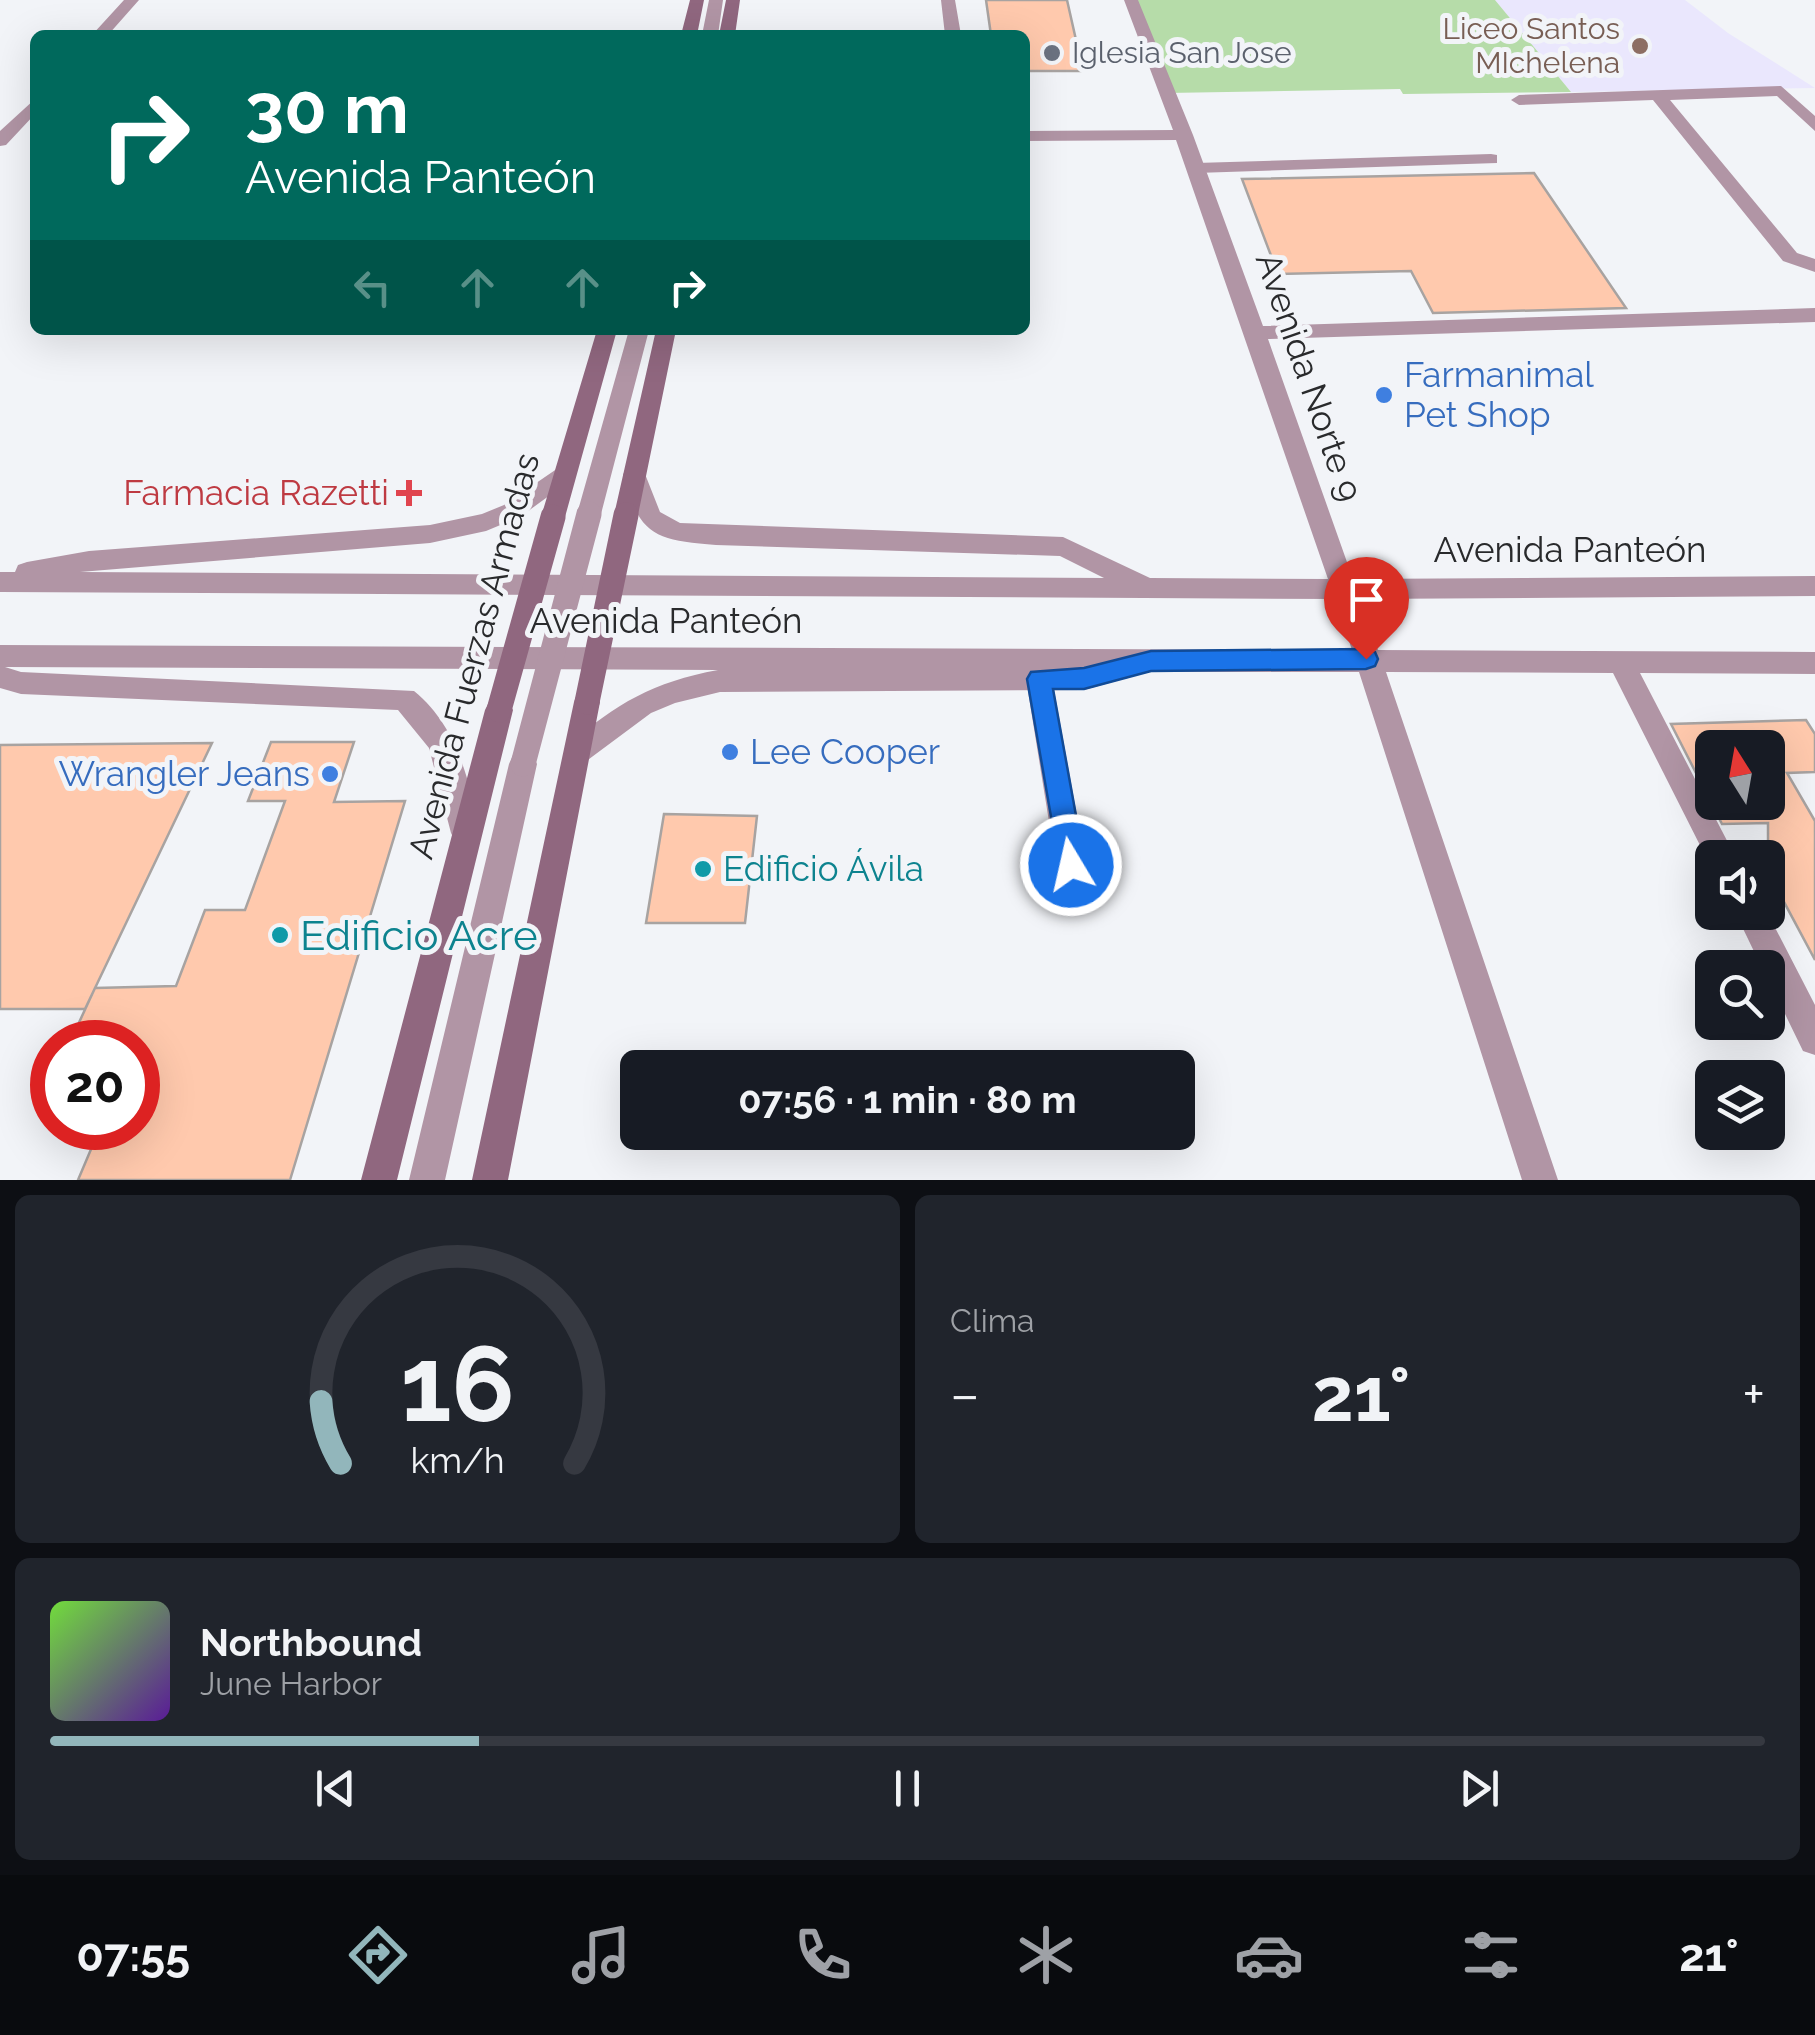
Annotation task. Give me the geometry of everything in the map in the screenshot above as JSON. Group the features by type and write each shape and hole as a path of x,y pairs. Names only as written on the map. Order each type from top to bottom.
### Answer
{"main road":[{"path":"690,30 697,0"},
{"path":"728,30 733,0"},
{"name":"Avenida Fuerzas Armadas","path":"378,1180 499,710 564,472 606,335"},
{"path":"490,1180 665,335"}],"street":[{"path":"105,30 132,0"},
{"path":"711,30 716,0"},
{"path":"948,0 952,30"},
{"name":"Avenida Norte 9","path":"1131,0 1254,333 1540,1180"},
{"path":"1519,100 1781,91 1811,117"},
{"path":"1656,94 1790,256 1815,266"},
{"path":"0,142 17,124"},
{"path":"1030,136 1184,135"},
{"path":"1196,168 1492,159"},
{"path":"1254,333 1815,315"},
{"path":"427,1180 523,764 638,335"},
{"name":"Avenida Panteón","path":"0,579 89,561 430,534 486,522 512,510 564,472"},
{"name":"Avenida Panteón","path":"634,474 644,513 664,531 1063,547 1146,586"},
{"name":"Avenida Panteón","path":"0,579 179,586 1815,586"},
{"name":"Avenida Panteón","path":"0,656 1815,662"},
{"name":"Avenida Panteón","path":"576,755 632,709 671,689 704,684 1084,678 1151,661"},
{"path":"1621,663 1712,840"},
{"path":"0,678 20,683 404,699 425,714 447,749 466,833"},
{"path":"1039,679 1071,865"},
{"path":"1759,930 1815,1038"}],"shaded area":[{"name":"Liceo Santos MIchelena","path":"1495,0 1685,0 1728,33 1815,88 1571,92"}],"green space":[{"path":"1131,0 1495,0 1571,92 1403,94 1400,89 1167,93"}],"building":[{"name":"Iglesia San Jose","path":"986,0 1067,0 1083,71 1030,71 1030,30 990,30"},
{"path":"1534,173 1626,308 1433,313 1411,271 1278,274 1242,179"},
{"path":"1806,720 1815,734 1815,772 1787,773 1815,821 1815,960 1785,904 1785,840 1768,840 1768,823 1722,824 1720,820 1785,820 1785,730 1695,730 1695,771 1671,724"},
{"path":"271,742 354,742 334,802 405,801 290,1180 78,1180 91,1150 160,1150 160,1020 80,1020 95,988 176,986 205,910 245,910 285,801 248,801"},
{"path":"212,743 85,1009 0,1009 0,745"},
{"name":"Edificio Ávila","path":"664,814 757,816 745,923 646,923"}],"place":[{"name":"Liceo Santos MIchelena","path":"1640,46"},
{"name":"Iglesia San Jose","path":"1052,53"},
{"name":"Farmanimal Pet Shop","path":"1384,395"},
{"name":"Farmacia Razetti","path":"409,493"},
{"name":"Lee Cooper","path":"730,752"},
{"name":"Wrangler Jeans","path":"330,774"},
{"name":"Edificio Ávila","path":"703,869"},
{"name":"Edificio Acre","path":"280,935"}],"route":[{"path":"1071,865 1039,679 1084,678 1151,661 1366,659"}]}
